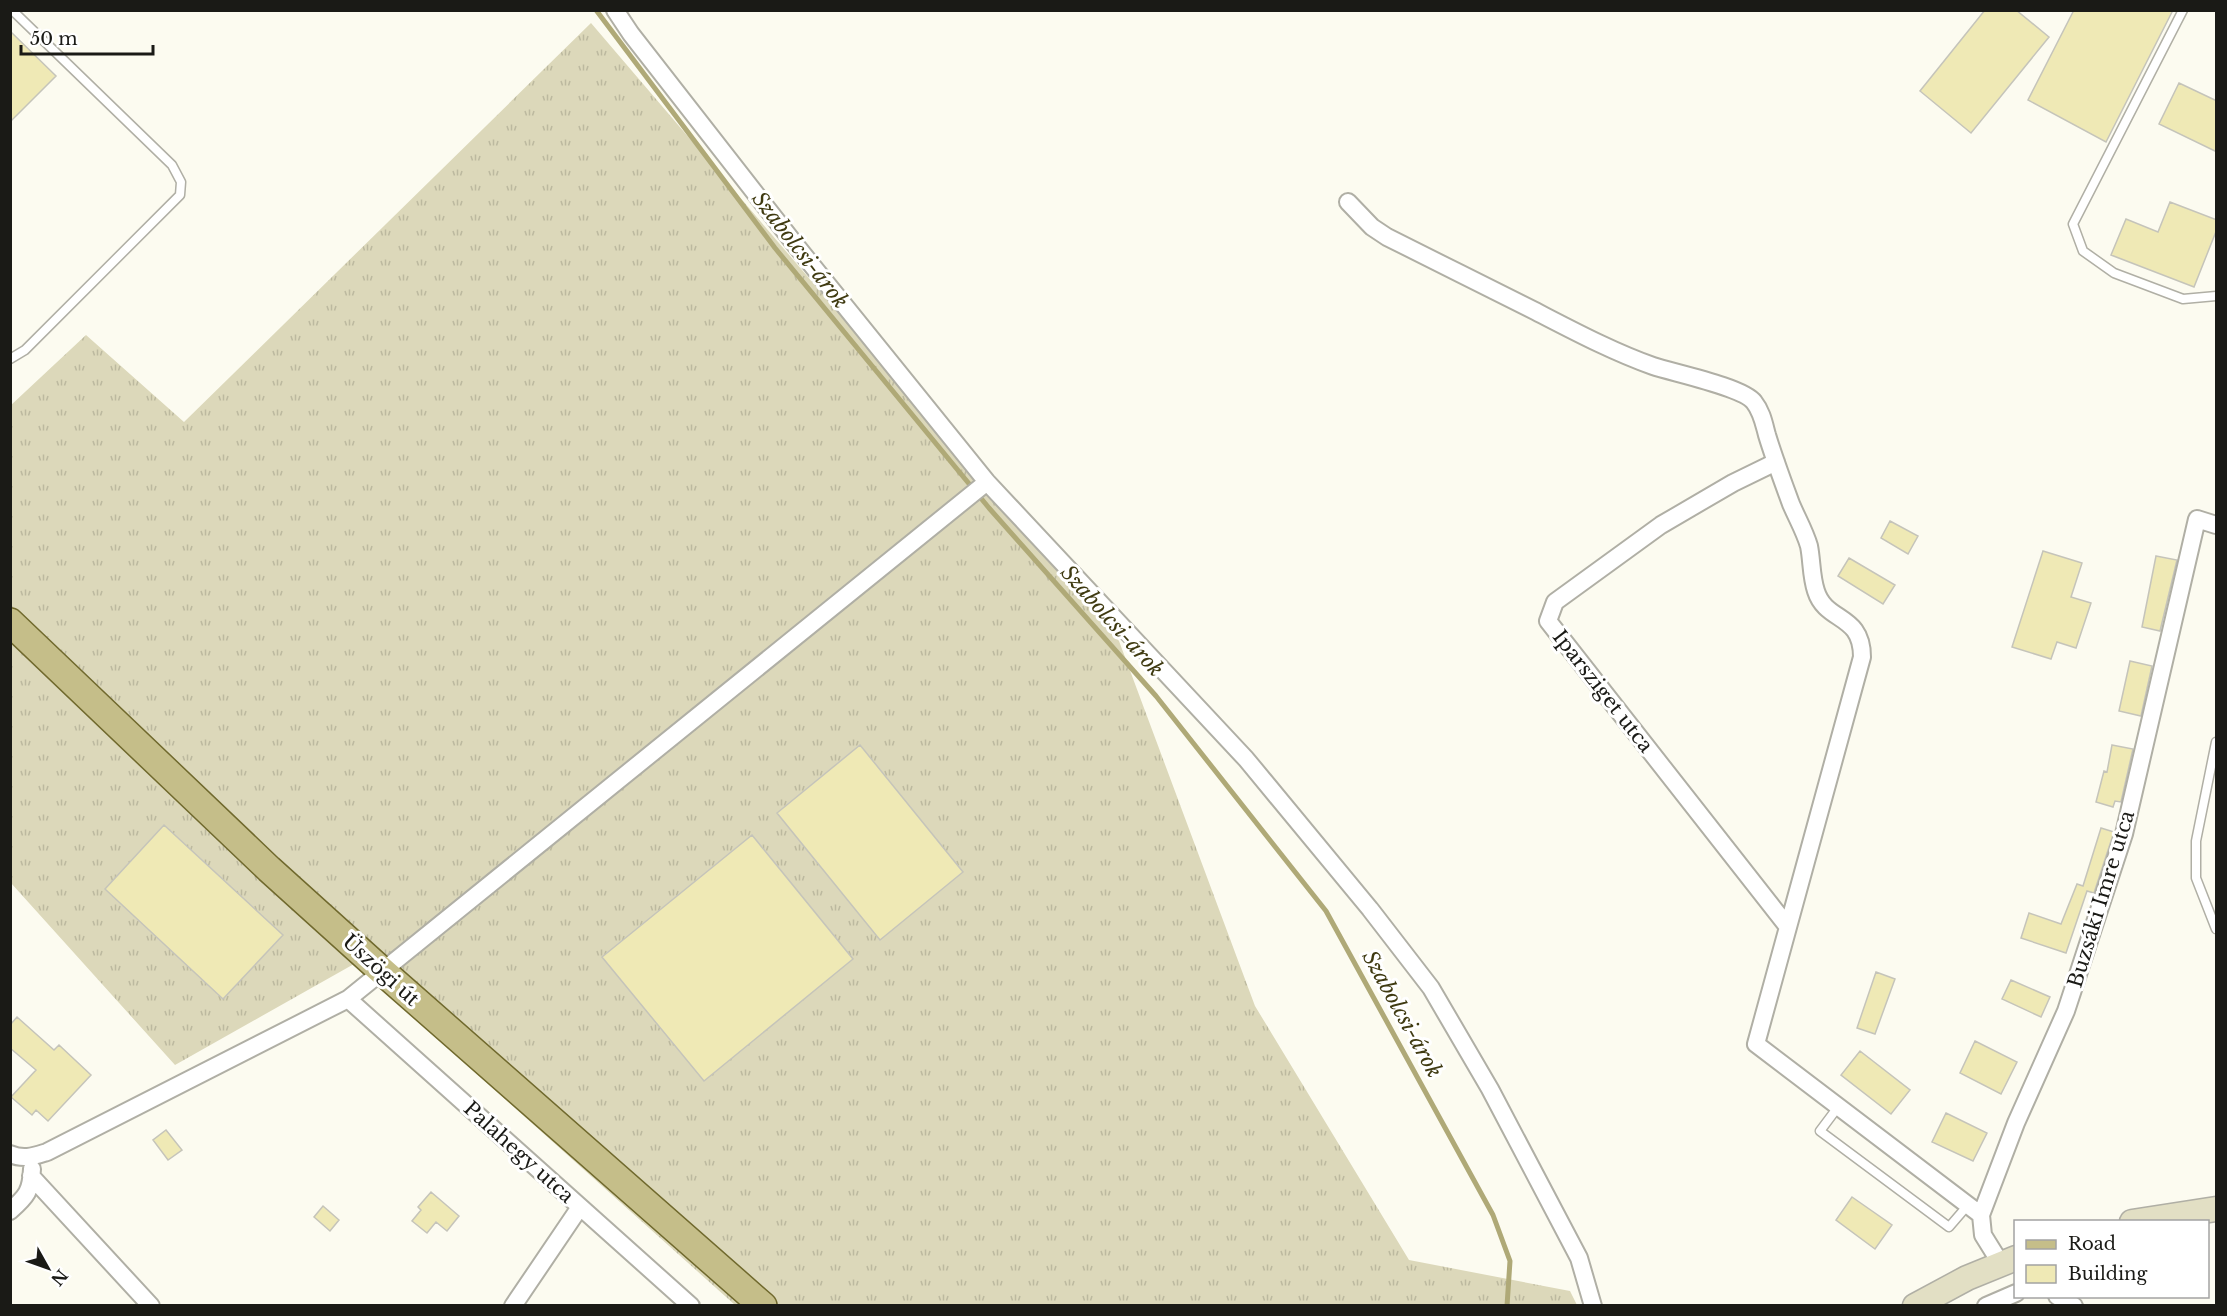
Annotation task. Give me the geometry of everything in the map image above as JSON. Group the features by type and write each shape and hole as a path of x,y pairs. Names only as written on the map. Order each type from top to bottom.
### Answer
{"main road":[{"name":"Üszögi út","path":"10,621 269,870 382,972 763,1305"},
{"path":"2139,1220 2217,1209"},
{"path":"1915,1305 1967,1278 2008,1261"}],"street":[{"path":"615,10 979,489 1246,759 1370,909 1431,988 1490,1089 1579,1258 1593,1305"},
{"path":"1348,202 1372,227 1387,237 1635,360 1749,396 1759,410 1776,462 1809,546 1813,580 1818,597 1828,611 1847,621 1853,628 1862,646 1863,657 1756,1044 1975,1210 1983,1235 2008,1261"},
{"name":"Iparsziget utca","path":"1776,462 1733,483 1661,525 1555,602 1548,621 1788,927"},
{"path":"10,1154 18,1157 32,1157 47,1152 348,999 979,489"},
{"name":"Buzsáki Imre utca","path":"1975,1210 2066,1011 2124,834 2197,519 2217,525"},
{"name":"Palahegy utca","path":"348,999 690,1305"},
{"path":"10,1211 23,1200 31,1188 32,1157"},
{"path":"32,1176 151,1305"},
{"path":"513,1305 580,1207"},
{"path":"1986,1305 2014,1294"}],"lane":[{"path":"10,359 25,350 180,195 181,182 172,165 12,10"},
{"path":"2183,10 2073,224 2083,251 2114,273 2183,299 2217,296"},
{"path":"2217,742 2196,841 2196,878 2217,929"},
{"path":"1838,1107 1820,1131 1949,1227 1975,1210"}],"green space":[{"path":"591,23 1119,641 1255,1006 1409,1260 1570,1291 1577,1305 735,1305 354,964 175,1065 11,883 10,406 86,335 184,422"}],"building":[{"path":"1985,10 2016,10 2049,37 1971,133 1920,91"},
{"path":"2074,10 2173,10 2106,142 2028,100"},
{"path":"10,31 56,76 10,122"},
{"path":"2179,83 2217,101 2217,152 2159,124"},
{"path":"2170,202 2217,220 2217,229 2194,287 2111,255 2126,219 2158,232"},
{"path":"1890,521 1918,536 1908,554 1881,538"},
{"path":"2043,551 2082,563 2071,597 2091,603 2076,648 2057,642 2051,659 2012,647"},
{"path":"2156,556 2177,560 2160,631 2142,627"},
{"path":"1849,558 1895,585 1883,604 1838,576"},
{"path":"2130,661 2152,666 2141,716 2119,711"},
{"path":"860,745 963,872 880,940 777,813"},
{"path":"2112,745 2133,749 2121,802 2115,801 2113,807 2096,802 2104,771 2107,772"},
{"path":"164,825 283,935 223,999 105,889"},
{"path":"2101,828 2114,832 2094,893 2087,891 2066,953 2021,938 2029,913 2061,924 2077,884 2083,886"},
{"path":"752,835 853,959 704,1081 602,957"},
{"path":"1876,972 1895,979 1875,1034 1857,1028"},
{"path":"2011,980 2050,997 2041,1017 2002,999"},
{"path":"17,1017 54,1050 59,1045 91,1075 48,1121 36,1110 32,1115 11,1097 36,1070 10,1048 10,1025"},
{"path":"1975,1041 2017,1062 2001,1094 1960,1073"},
{"path":"1860,1051 1910,1090 1891,1114 1841,1075"},
{"path":"1946,1113 1987,1133 1973,1161 1932,1142"},
{"path":"166,1130 182,1150 168,1160 153,1140"},
{"path":"431,1192 459,1216 447,1231 436,1222 427,1233 412,1221 421,1210 418,1207"},
{"path":"1852,1197 1892,1225 1875,1249 1836,1220"},
{"path":"323,1206 339,1220 330,1231 314,1217"}],"waterway":[{"name":"Szabolcsi-árok","path":"596,10 775,248 989,508 1156,696 1326,911 1493,1215 1510,1261 1507,1306"}]}
